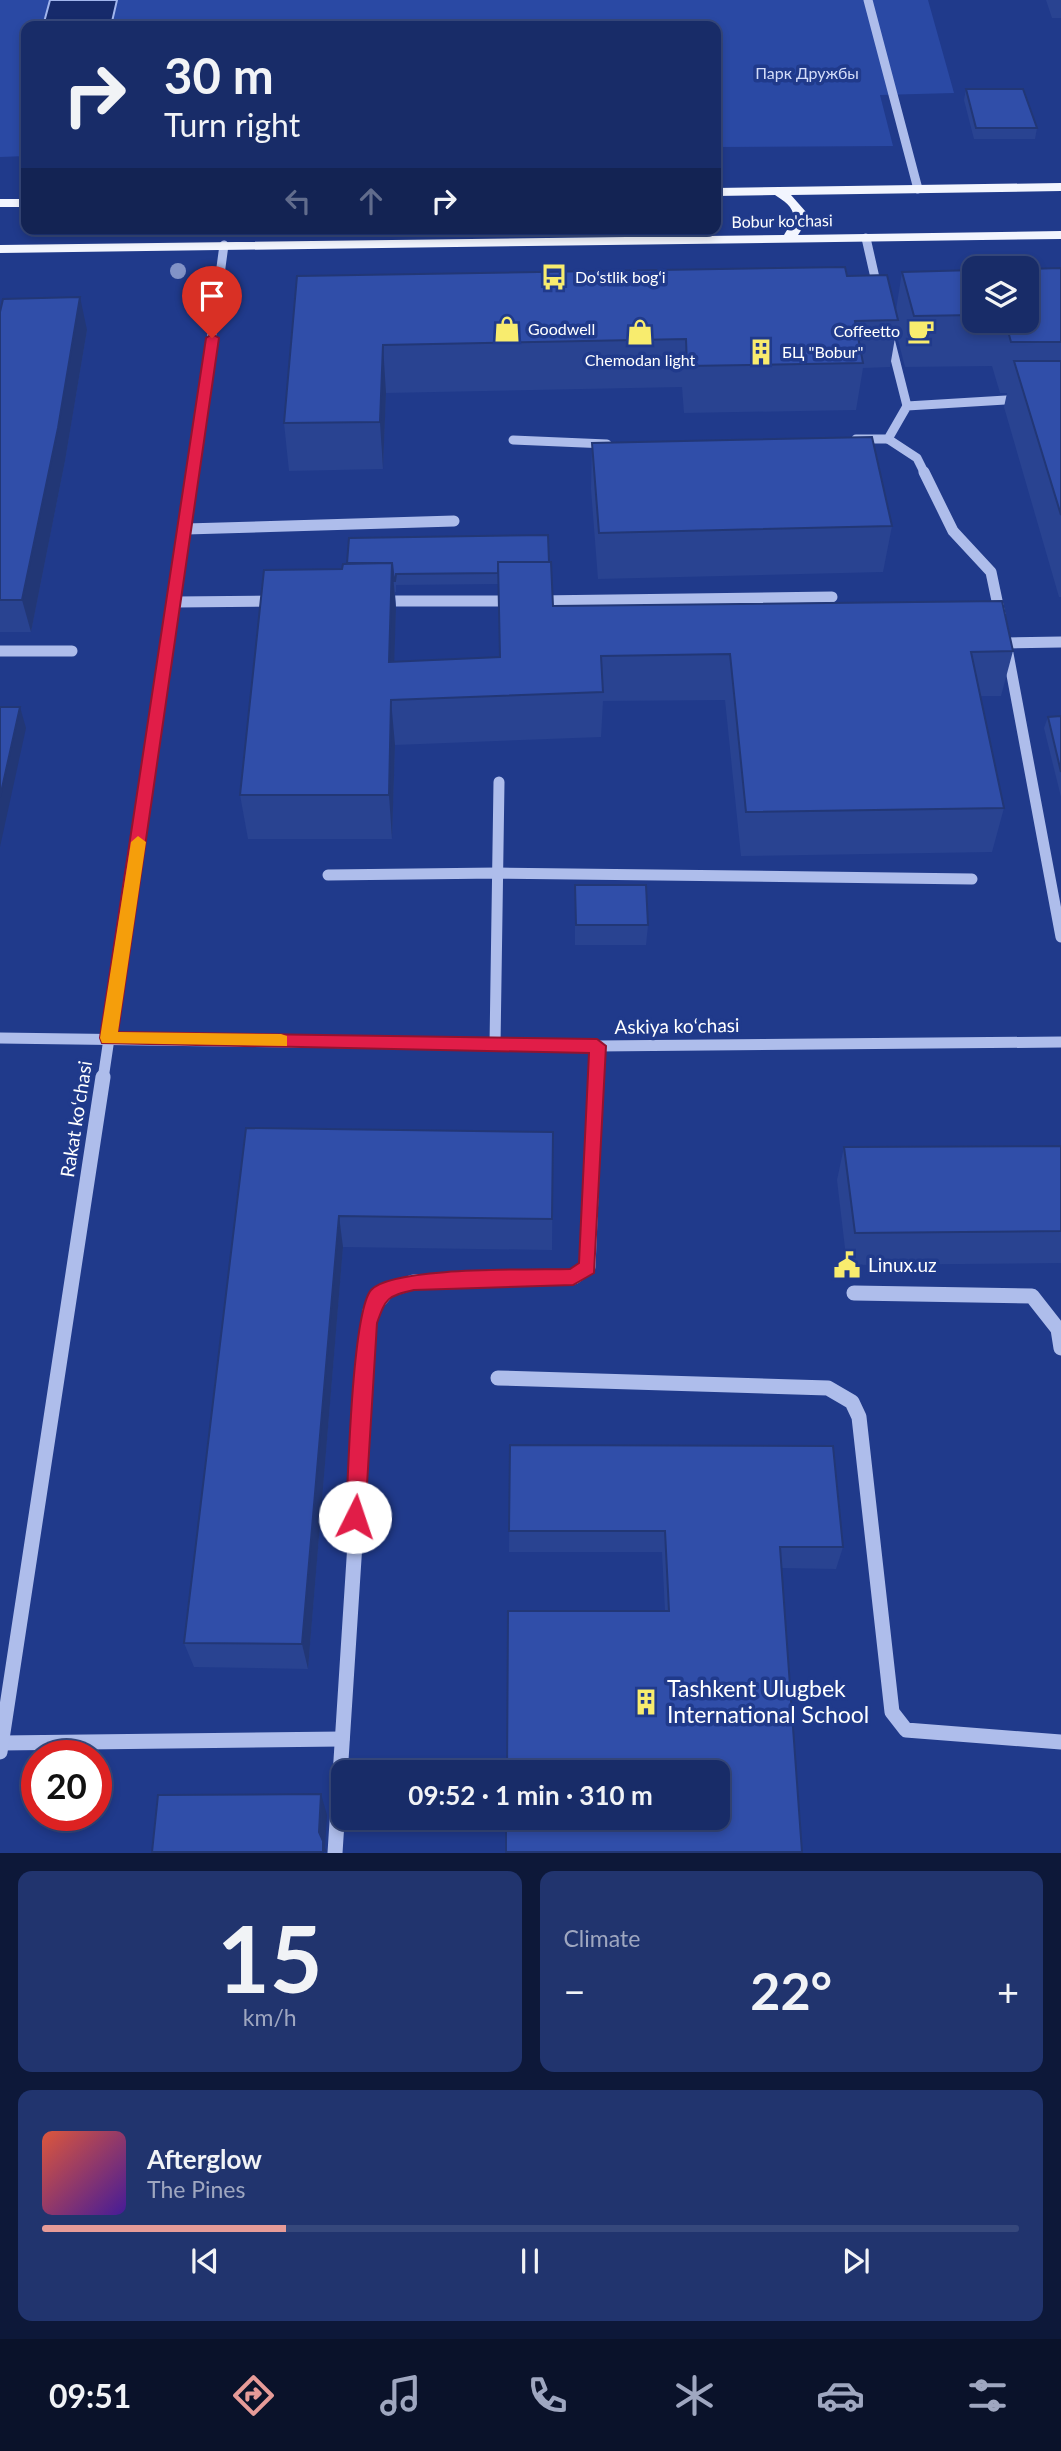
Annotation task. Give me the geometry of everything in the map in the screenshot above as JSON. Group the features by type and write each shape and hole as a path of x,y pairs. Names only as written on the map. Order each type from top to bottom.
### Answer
{"main road":[{"name":"Bobur ko'chasi","path":"721,192 1061,187"},
{"path":"777,191 794,201 801,214 800,228 787,239"},
{"path":"0,204 21,203"},
{"name":"Bobur ko'chasi","path":"0,249 1061,235"}],"street":[{"path":"868,0 918,189"},
{"path":"866,238 880,298"},
{"name":"Rakat koʻchasi","path":"1,1747 176,601 224,245"},
{"path":"887,325 907,406 888,439"},
{"path":"907,406 1029,398"},
{"path":"846,439 888,439 917,458 953,531 991,572 1061,937"},
{"path":"513,440 580,445 618,444"},
{"path":"186,528 454,521"},
{"path":"369,601 832,597"},
{"path":"176,601 286,601"},
{"path":"1006,643 1061,642"},
{"path":"0,651 72,651"},
{"path":"495,1045 499,782"},
{"path":"328,875 498,873 972,878"},
{"name":"Askiya koʻchasi","path":"0,1038 597,1046 1061,1042"},
{"path":"335,1853 370,1311 377,1296 391,1287 414,1282 573,1277 588,1267 597,1046"},
{"path":"853,1293 1032,1296 1058,1329 1061,1348"},
{"path":"498,1378 828,1388 852,1402 859,1417 892,1712 906,1730 1061,1742"},
{"path":"1,1747 342,1739"}],"green space":[{"name":"Парк Дружбы","path":"0,0 928,0 954,93 880,95 893,146 721,147 721,21 21,21 21,156 0,157"}],"shaded area":[{"path":"50,0 117,0 112,21 44,21"}],"building":[{"path":"966,89 1023,89 1037,128 976,128"},
{"path":"845,267 847,276 887,275 898,320 855,321 863,363 687,366 686,339 383,345 380,422 284,423 297,276"},
{"path":"1061,268 1061,342 1011,342 1009,333 1039,333 1039,269"},
{"path":"962,270 962,315 914,316 902,272"},
{"path":"80,297 58,428 22,600 0,600 0,312 3,299"},
{"path":"1014,361 1061,361 1061,515"},
{"path":"872,437 892,526 599,533 592,443"},
{"path":"548,535 549,562 498,562 498,573 396,574 394,581 392,563 347,563 349,538"},
{"path":"498,562 551,562 553,606 1002,601 1013,651 971,652 1004,808 746,812 730,654 601,656 603,692 391,700 389,795 240,795 264,570 342,569 343,564 392,563 389,662 500,657"},
{"path":"0,707 20,707 0,797"},
{"path":"1061,716 1061,772 1048,717"},
{"path":"575,885 646,885 648,925 576,925"},
{"path":"246,1128 553,1132 552,1219 339,1216 302,1644 184,1643"},
{"path":"1061,1146 1061,1231 855,1233 844,1147"},
{"name":"Tashkent Ulugbek International School","path":"510,1445 833,1446 843,1547 780,1547 802,1852 506,1852 506,1830 730,1830 730,1760 507,1760 508,1611 669,1611 665,1531 509,1531"},
{"path":"321,1794 319,1832 323,1841 323,1852 152,1852 158,1795"}],"slow traffic":[{"path":"138,842 108,1038 281,1041"}],"place":[{"name":"Doʻstlik bogʻi","path":"554,277"},
{"name":"Goodwell","path":"507,329"},
{"name":"Coffeetto","path":"921,331"},
{"name":"Chemodan light","path":"640,332"},
{"name":"БЦ \"Bobur\"","path":"761,352"},
{"name":"Linux.uz","path":"847,1265"},
{"name":"Tashkent Ulugbek International School","path":"646,1702"}],"route":[{"path":"212,338 176,601 108,1038 597,1046 588,1267 573,1277 414,1282 391,1287 377,1296 368,1323 355,1517"}]}
